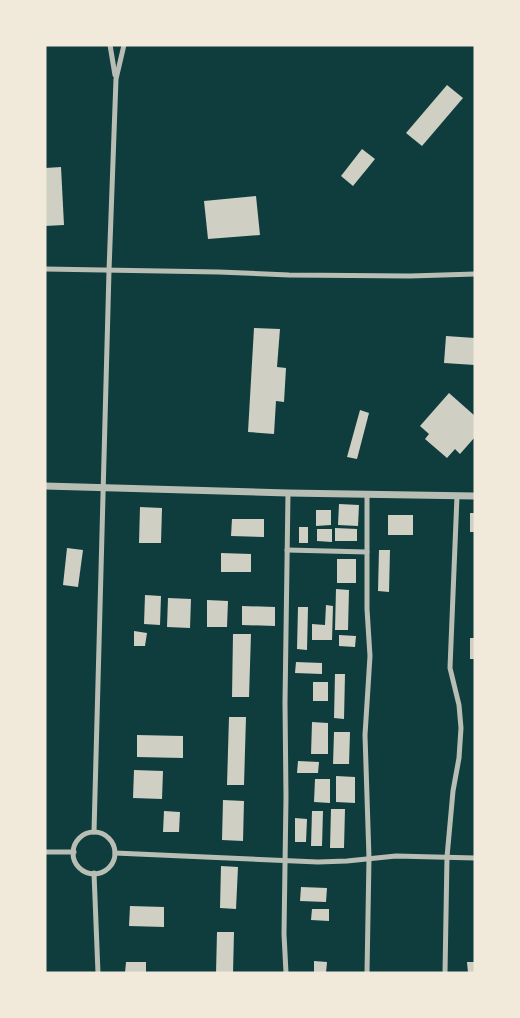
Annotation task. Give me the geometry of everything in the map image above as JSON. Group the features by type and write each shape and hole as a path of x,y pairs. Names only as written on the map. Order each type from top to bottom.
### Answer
{"street":[{"path":"110,45 116,79"},
{"path":"94,832 108,271 116,79 124,45"},
{"path":"45,270 410,276 475,274"},
{"path":"45,486 475,496"},
{"path":"286,973 284,934 288,493"},
{"path":"367,495 370,656 365,735 369,858 367,973"},
{"path":"445,973 447,857 461,728 459,705 450,668 457,496"},
{"path":"287,550 367,552"},
{"path":"94,832 109,838 115,853 114,860 106,870 100,873 82,869 74,859 76,842 94,832"},
{"path":"45,852 74,852"},
{"path":"115,853 285,861 337,861 396,856 475,858"},
{"path":"94,873 98,973"}],"building":[{"path":"447,85 463,98 422,146 406,133"},
{"path":"362,149 375,159 353,186 341,176"},
{"path":"61,167 64,225 45,226 45,168"},
{"path":"256,196 260,235 208,239 204,201"},
{"path":"254,328 280,329 277,367 286,368 284,402 276,401 274,434 248,432"},
{"path":"446,336 475,338 475,365 444,363"},
{"path":"449,393 475,416 475,437 460,454 455,449 447,458 425,439 429,434 420,426"},
{"path":"360,410 369,413 357,459 347,457"},
{"path":"339,504 359,505 358,526 338,525"},
{"path":"140,507 162,508 161,543 139,543"},
{"path":"316,510 331,510 331,525 316,526"},
{"path":"470,513 475,513 475,532 470,532"},
{"path":"388,515 413,515 413,535 388,535"},
{"path":"232,519 264,519 264,537 231,536"},
{"path":"299,527 308,527 308,543 299,543"},
{"path":"335,528 357,529 357,541 335,541"},
{"path":"317,529 332,529 332,542 317,541"},
{"path":"67,548 83,550 78,587 63,585"},
{"path":"379,550 390,550 389,592 378,591"},
{"path":"221,553 251,554 251,572 221,572"},
{"path":"337,559 356,559 356,583 337,583"},
{"path":"336,589 349,590 348,630 335,630"},
{"path":"145,595 161,596 160,625 144,624"},
{"path":"168,598 191,599 190,628 167,627"},
{"path":"207,600 228,601 227,627 207,627"},
{"path":"326,605 333,606 332,640 312,640 312,624 325,625"},
{"path":"242,606 275,607 275,626 242,625"},
{"path":"298,607 308,607 307,650 297,649"},
{"path":"134,631 147,633 145,646 134,646"},
{"path":"233,634 251,634 249,697 232,697"},
{"path":"339,635 356,636 355,647 339,646"},
{"path":"470,638 475,638 475,659 470,659"},
{"path":"296,662 322,663 322,674 295,673"},
{"path":"335,674 345,674 344,719 334,718"},
{"path":"313,682 328,682 328,701 313,701"},
{"path":"229,717 246,717 244,785 227,785"},
{"path":"312,722 328,723 328,754 311,754"},
{"path":"334,732 350,732 349,764 333,764"},
{"path":"137,735 183,736 183,758 137,757"},
{"path":"298,761 319,762 318,773 297,773"},
{"path":"134,770 163,771 162,799 133,798"},
{"path":"336,776 355,777 355,803 336,802"},
{"path":"315,779 330,779 330,803 314,802"},
{"path":"223,800 244,801 243,841 222,840"},
{"path":"331,809 345,809 344,848 330,848"},
{"path":"164,811 180,812 179,832 163,832"},
{"path":"312,811 323,811 322,846 311,846"},
{"path":"295,818 307,819 306,842 295,842"},
{"path":"221,866 238,867 236,909 220,908"},
{"path":"301,887 327,888 326,902 300,901"},
{"path":"130,906 164,907 164,927 129,926"},
{"path":"312,909 329,909 329,921 311,920"},
{"path":"217,932 234,932 233,973 216,973"},
{"path":"314,961 327,962 326,973 314,973"},
{"path":"126,962 146,962 146,973 125,973"},
{"path":"467,962 475,962 475,973 468,973"}]}
